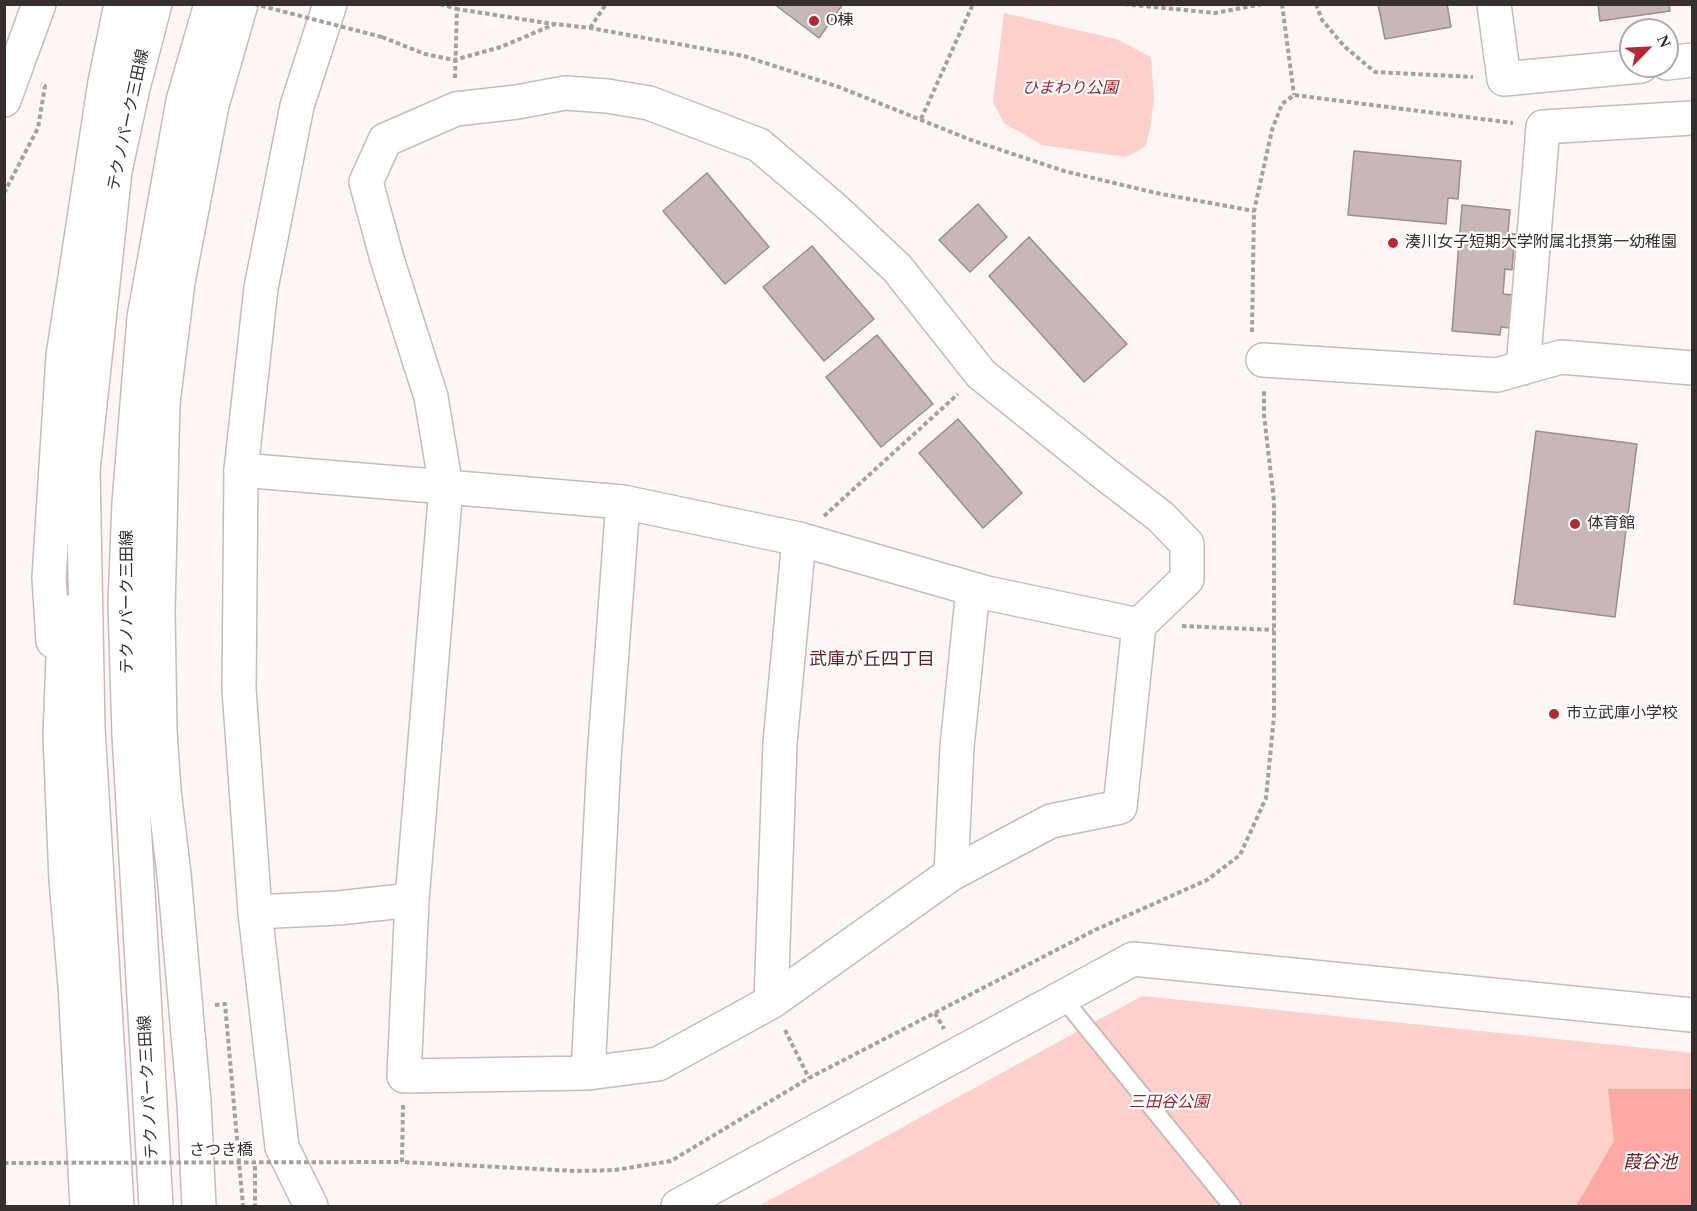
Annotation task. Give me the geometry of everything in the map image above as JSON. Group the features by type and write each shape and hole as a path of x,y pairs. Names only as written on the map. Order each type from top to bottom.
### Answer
{"street":[{"path":"10,86 39,4"},
{"path":"87,1206 49,578 63,356 105,82 121,4"},
{"path":"133,88 141,4"},
{"name":"テクノパーク三田線","path":"117,1206 88,728 83,470 115,171 133,88 155,4"},
{"name":"テクノパーク三田線","path":"156,1206 130,747 125,604 129,502 144,318 183,101 211,4"},
{"path":"199,1206 194,1102 160,731 158,611 163,403 178,282 212,105 241,4"},
{"path":"311,1206 282,1147 255,912 238,689 242,470 261,288 297,106 330,4"},
{"path":"1494,4 1504,79 1619,68"},
{"path":"565,93 607,96 649,103 759,145 832,207 897,268 981,374 1161,517 1186,544 1187,579 1139,625 1120,807 1051,821 951,874 771,1002 658,1065 588,1073 404,1076 412,900 446,487 430,397 387,259 366,182 385,140 456,109 517,102 565,93"},
{"path":"1523,368 1543,127 1692,118"},
{"path":"1263,360 1497,375 1561,357 1692,368"},
{"path":"60,736 63,658 83,470"},
{"path":"242,470 623,502 799,538 973,589 1139,625"},
{"path":"588,1073 604,759 623,502"},
{"path":"771,1002 780,743 799,538"},
{"path":"951,874 957,747 973,589"},
{"path":"125,604 165,791"},
{"path":"255,912 338,908 412,900"},
{"path":"678,1206 1133,959 1692,1015"}],"lane":[{"path":"1062,997 1232,1206"}],"path":[{"path":"254,4 382,37 426,54 454,60 501,47 555,24"},
{"path":"440,4 457,9 590,28 744,56 839,87 971,140 1064,171 1156,193 1254,211"},
{"path":"590,28 606,4"},
{"path":"921,119 973,4"},
{"path":"1124,4 1215,13 1263,4"},
{"path":"1282,4 1294,95"},
{"path":"1316,4 1322,20 1344,47 1375,72 1504,79"},
{"path":"454,60 457,9"},
{"path":"4,193 38,128 45,86 10,86"},
{"path":"1263,360 1252,335 1254,211 1272,130 1282,104 1294,95 1543,127"},
{"name":"さつき橋","path":"4,1163 402,1162 576,1171 615,1170 671,1161 809,1078 1095,930 1207,880 1240,855 1266,798 1274,716 1274,501 1264,415 1263,360"},
{"path":"799,538 940,409"},
{"path":"1139,625 1274,630"},
{"path":"771,1002 809,1078"},
{"path":"402,1162 404,1076"}],"green space":[{"name":"ひまわり公園","path":"1004,13 1116,39 1151,57 1154,98 1146,146 1126,157 1042,145 1004,123 993,102"},
{"name":"三田谷公園","path":"1142,996 1692,1053 1692,1206 759,1206"}],"water":[{"name":"葭谷池","path":"1608,1089 1692,1089 1692,1206 1576,1206 1614,1141"}],"building":[{"name":"O棟","path":"774,4 843,4 819,38"},
{"path":"1378,4 1447,4 1451,27 1385,39"},
{"path":"1598,4 1669,4 1670,11 1600,21"},
{"path":"1354,151 1461,161 1458,199 1448,198 1446,224 1348,215"},
{"path":"707,173 769,247 725,284 663,211"},
{"path":"978,204 1007,237 970,272 939,240"},
{"path":"1462,205 1510,210 1508,233 1515,234 1512,270 1505,269 1503,294 1513,295 1510,328 1501,327 1500,335 1452,331"},
{"path":"1029,237 1127,344 1084,382 989,276"},
{"path":"812,246 874,319 824,361 763,287"},
{"path":"877,335 933,404 881,447 826,377"},
{"path":"958,419 1022,493 983,528 919,453"},
{"name":"体育館","path":"1536,431 1637,444 1615,617 1514,604"}],"place":[{"name":"O棟","path":"814,21"},
{"name":"湊川女子短期大学附属北摂第一幼稚園","path":"1393,243"},
{"name":"体育館","path":"1575,524"},
{"name":"市立武庫小学校","path":"1554,714"}],"district":[{"name":"武庫が丘四丁目","path":"872,660"}]}
